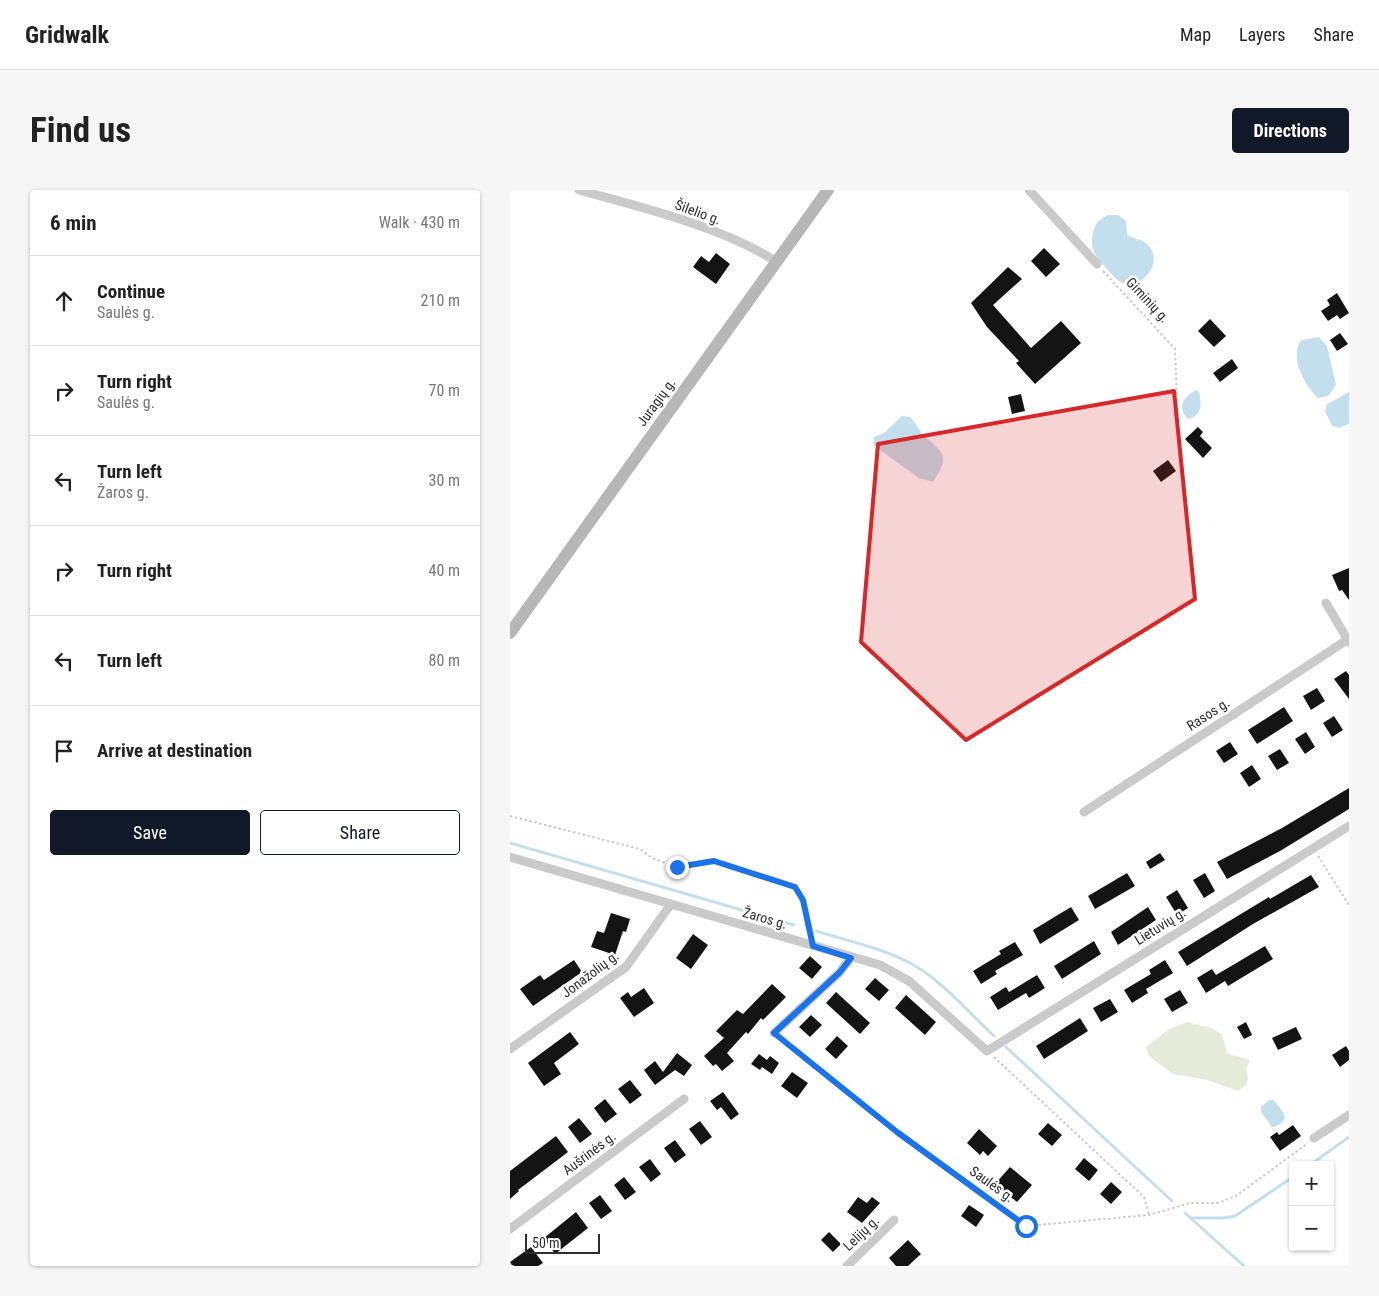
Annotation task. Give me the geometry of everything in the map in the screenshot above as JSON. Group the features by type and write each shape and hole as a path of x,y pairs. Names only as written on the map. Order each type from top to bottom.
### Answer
{"main road":[{"name":"Juragių g.","path":"510,633 775,261 828,190"}],"street":[{"name":"Šilelio g.","path":"579,190 654,211 728,238 775,261"},
{"path":"1029,190 1097,264"},
{"path":"1326,603 1348,641"},
{"name":"Rasos g.","path":"1084,812 1348,641"},
{"name":"Lietuvių g.","path":"987,1050 1349,826"},
{"name":"Žaros g.","path":"510,857 880,966 909,981 987,1050"},
{"name":"Jonažolių g.","path":"510,1048 626,967 671,904"},
{"path":"774,1033 840,972 851,958"},
{"name":"Aušrinės g.","path":"510,1229 684,1099"},
{"path":"1314,1138 1349,1114"},
{"name":"Lelijų g.","path":"847,1266 894,1220"}],"path":[{"name":"Giminių g.","path":"1097,264 1175,349 1179,456"},
{"path":"510,816 640,849 652,858 677,867 714,861 795,887 803,900 813,946"},
{"path":"1312,848 1349,905"},
{"name":"Saulės g.","path":"774,1033 897,1132 1026,1226 1149,1215 1190,1203 1218,1203 1236,1196 1314,1138"},
{"path":"987,1050 1144,1197 1149,1215"}],"highlighted area":[{"path":"1174,391 1195,599 966,740 861,642 878,444"}],"green space":[{"path":"1187,1022 1211,1028 1222,1034 1227,1053 1250,1060 1246,1070 1248,1080 1244,1087 1238,1091 1207,1080 1173,1074 1149,1056 1146,1047 1169,1029"}],"water":[{"path":"1108,215 1118,215 1126,221 1127,235 1142,241 1151,248 1154,256 1153,263 1150,271 1139,282 1131,284 1121,282 1098,260 1092,246 1094,229 1097,222"},
{"path":"1319,337 1327,346 1336,385 1328,396 1318,398 1303,377 1298,363 1297,350 1301,340"},
{"path":"1197,390 1200,396 1200,409 1196,415 1188,419 1184,415 1183,402 1188,395"},
{"path":"1349,392 1349,424 1339,428 1332,426 1325,411 1327,404"},
{"path":"902,416 910,417 943,456 942,466 933,482 919,478 873,445 874,437 884,433"},
{"path":"1269,1100 1274,1100 1285,1118 1277,1126 1272,1127 1261,1112 1261,1107"}],"building":[{"path":"1044,248 1060,264 1046,277 1031,261"},
{"path":"716,253 730,264 716,284 693,267 701,256 709,262"},
{"path":"1008,267 1022,279 993,305 1031,348 1061,321 1081,343 1035,384 1016,363 1019,361 987,327 971,303"},
{"path":"1337,293 1349,313 1340,319 1337,315 1328,321 1321,311 1330,305 1327,300"},
{"path":"1210,319 1226,336 1214,347 1198,331"},
{"path":"1340,333 1348,344 1337,351 1330,340"},
{"path":"1232,359 1238,368 1220,382 1213,373"},
{"path":"1021,394 1025,411 1012,414 1008,397"},
{"path":"1198,427 1203,432 1200,436 1212,448 1203,458 1185,439"},
{"path":"1168,460 1176,471 1161,482 1153,471"},
{"path":"1349,568 1349,600 1342,590 1339,591 1332,575"},
{"path":"1346,671 1349,675 1349,699 1334,679"},
{"path":"1317,688 1325,701 1311,710 1303,696"},
{"path":"1284,707 1293,721 1257,744 1248,730"},
{"path":"1334,716 1343,730 1332,737 1323,723"},
{"path":"1306,732 1315,747 1305,754 1295,739"},
{"path":"1230,742 1238,754 1224,763 1216,751"},
{"path":"1280,749 1289,763 1277,770 1268,756"},
{"path":"1252,765 1261,779 1249,787 1240,773"},
{"path":"1349,788 1349,809 1280,851 1227,879 1217,862 1282,828"},
{"path":"1160,853 1165,860 1150,869 1146,862"},
{"path":"1127,873 1135,886 1095,909 1088,896"},
{"path":"1205,873 1215,891 1204,898 1193,880"},
{"path":"1311,875 1319,887 1253,924 1187,966 1178,952 1269,897 1270,899"},
{"path":"1177,890 1188,908 1177,915 1166,897"},
{"path":"1071,907 1079,920 1040,944 1033,930"},
{"path":"1148,907 1156,920 1118,945 1111,932"},
{"path":"611,913 630,919 626,932 623,931 615,955 591,947 597,931 604,933"},
{"path":"693,934 708,945 691,969 676,958"},
{"path":"1094,941 1101,954 1062,979 1054,966"},
{"path":"1015,942 1023,955 995,971 997,974 981,984 973,971 1001,954 999,951"},
{"path":"1265,946 1273,959 1228,986 1225,981 1206,993 1197,978 1212,969 1216,975"},
{"path":"810,956 822,967 812,979 799,968"},
{"path":"574,960 582,972 533,1006 520,989 540,975 544,980"},
{"path":"1165,960 1173,973 1146,989 1148,993 1132,1003 1124,990 1151,974 1149,970"},
{"path":"1037,975 1045,988 1029,998 1026,993 998,1010 990,997 1006,987 1009,992"},
{"path":"875,978 889,990 879,1001 865,989"},
{"path":"772,984 786,997 763,1020 761,1018 748,1034 746,1032 727,1053 734,1061 722,1071 716,1064 713,1066 704,1056 724,1038 716,1031 737,1010 743,1014"},
{"path":"644,988 654,1003 634,1017 620,998 628,992 631,997"},
{"path":"1180,990 1188,1003 1172,1012 1164,999"},
{"path":"836,992 870,1023 860,1034 826,1003"},
{"path":"906,995 936,1022 925,1035 895,1008"},
{"path":"1110,999 1118,1012 1101,1022 1093,1008"},
{"path":"811,1015 822,1025 810,1037 799,1027"},
{"path":"1080,1018 1088,1031 1044,1059 1036,1046"},
{"path":"1246,1022 1252,1035 1244,1039 1237,1027"},
{"path":"1296,1027 1302,1039 1278,1050 1272,1038"},
{"path":"570,1032 579,1044 554,1063 561,1074 544,1086 528,1063"},
{"path":"837,1036 848,1046 836,1059 825,1049"},
{"path":"1346,1046 1349,1051 1349,1060 1340,1067 1332,1055"},
{"path":"677,1053 692,1065 684,1076 675,1070 655,1085 644,1070 655,1061 663,1072"},
{"path":"759,1054 767,1060 770,1056 779,1063 772,1074 762,1067 760,1070 751,1064"},
{"path":"792,1072 808,1083 797,1098 781,1086"},
{"path":"630,1080 642,1095 630,1104 618,1089"},
{"path":"723,1092 739,1114 731,1120 721,1107 717,1110 710,1101"},
{"path":"605,1099 617,1114 605,1123 594,1108"},
{"path":"579,1118 592,1134 580,1143 568,1127"},
{"path":"700,1121 712,1137 701,1145 689,1129"},
{"path":"1048,1123 1062,1135 1052,1146 1038,1134"},
{"path":"1293,1125 1301,1136 1280,1151 1270,1137 1277,1132 1279,1135"},
{"path":"979,1129 997,1146 988,1156 983,1151 980,1155 967,1143"},
{"path":"556,1136 568,1152 518,1190 510,1199 510,1171"},
{"path":"675,1140 686,1155 675,1163 664,1148"},
{"path":"1084,1158 1098,1170 1089,1181 1075,1169"},
{"path":"650,1159 661,1174 651,1182 639,1167"},
{"path":"1010,1167 1032,1185 1017,1202 995,1184"},
{"path":"624,1177 636,1192 625,1200 614,1185"},
{"path":"1111,1182 1122,1192 1111,1204 1100,1194"},
{"path":"600,1195 612,1211 601,1219 589,1203"},
{"path":"858,1197 867,1203 872,1197 880,1203 862,1223 847,1212"},
{"path":"969,1205 984,1215 976,1227 961,1216"},
{"path":"576,1212 588,1228 555,1254 544,1238"},
{"path":"829,1232 841,1244 833,1252 821,1240"},
{"path":"908,1240 921,1254 908,1266 896,1266 889,1258"},
{"path":"531,1247 543,1263 538,1266 510,1266 510,1262"}],"waterway":[{"path":"510,843 794,925"},
{"path":"816,931 876,949 922,970 944,987 994,1036"},
{"path":"1006,1047 1172,1201"},
{"path":"1316,1161 1349,1137"},
{"path":"1191,1218 1235,1216 1289,1180"},
{"path":"1185,1213 1244,1266"}],"route":[{"path":"677,867 714,861 795,887 803,900 813,946 851,958 840,972 774,1033 897,1132 1026,1226"}]}
